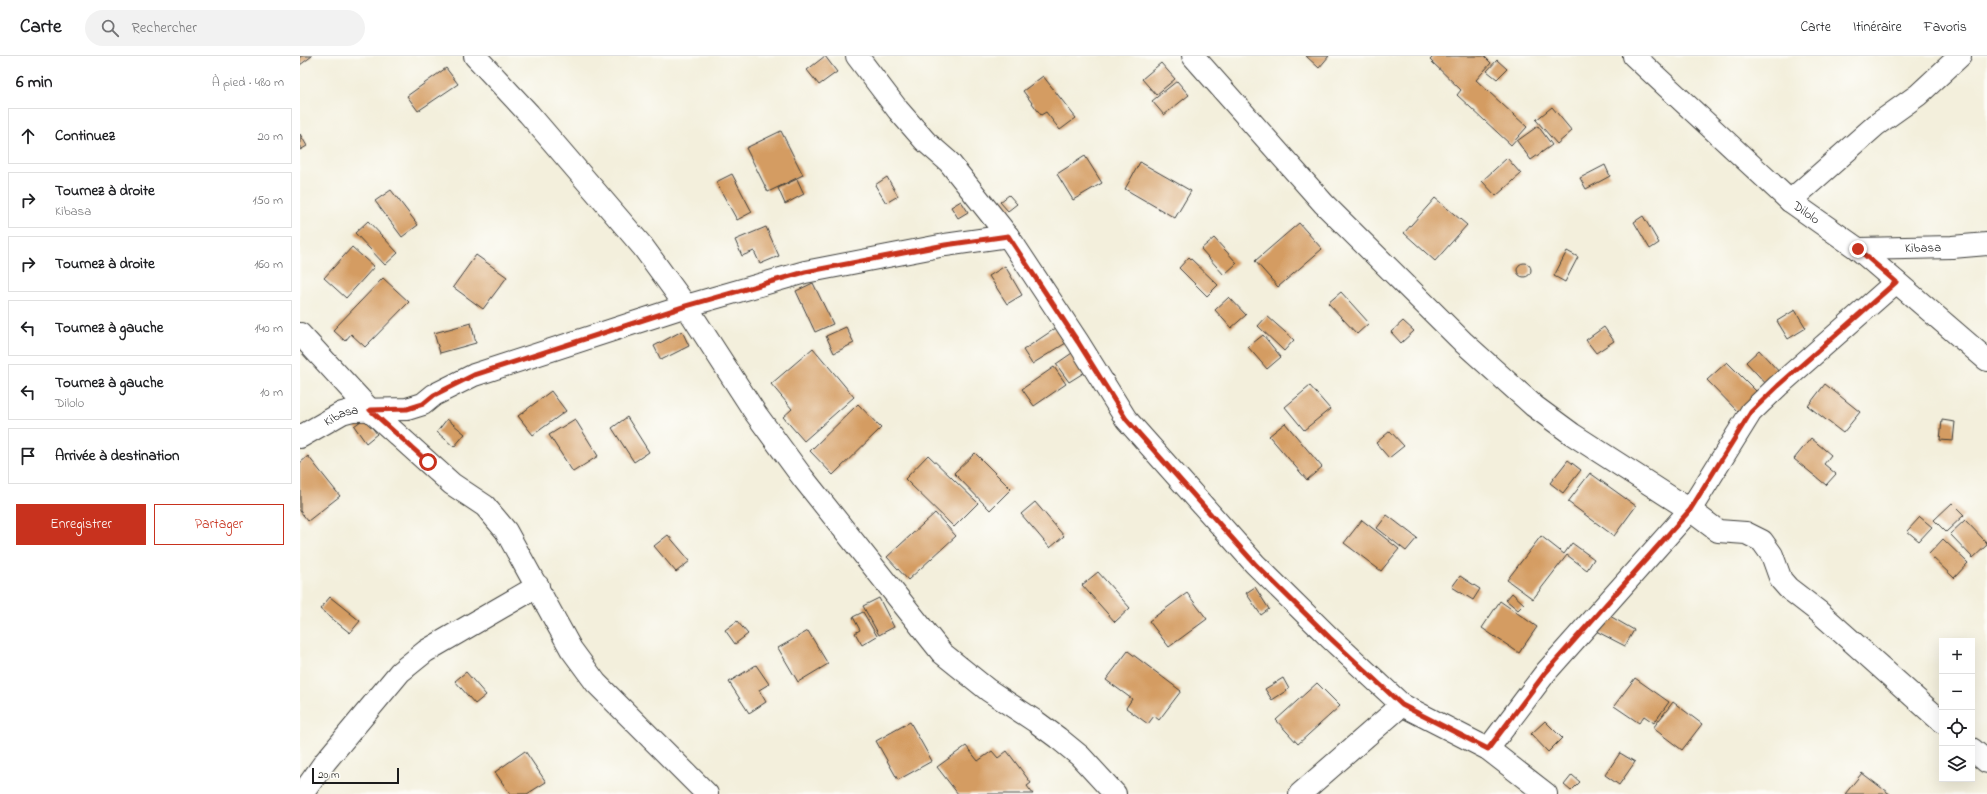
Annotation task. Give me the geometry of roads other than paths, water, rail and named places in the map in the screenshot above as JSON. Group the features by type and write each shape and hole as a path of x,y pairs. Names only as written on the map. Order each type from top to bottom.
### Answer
{"street":[{"path":"475,56 528,114 643,247 686,306 756,414 803,478 942,653 988,690 1058,738 1080,756 1116,794"},
{"path":"857,56 898,110 925,141 949,162 1008,236 1078,342 1126,419 1255,564 1330,638 1402,705 1488,749 1546,794"},
{"path":"1193,56 1324,204 1464,343 1534,406 1572,434 1690,510 1718,530 1746,533 1762,541 1772,555 1781,580 1788,588 1819,612 1939,719"},
{"name":"Dilolo","path":"1634,56 1790,201 1858,249 1987,360"},
{"path":"1790,201 1876,125 1918,95 1960,56"},
{"name":"Kibasa","path":"300,437 342,413 353,410 407,409 474,375 686,306 805,272 945,245 1008,236"},
{"name":"Kibasa","path":"1858,249 1952,247 1987,244"},
{"path":"1488,749 1546,672 1690,510 1751,412 1778,386 1896,282"},
{"path":"300,334 370,410 452,484 485,506 506,530 538,586 571,649 596,683 707,794"},
{"path":"302,794 325,762 400,672 426,651 538,586"},
{"path":"1300,794 1402,705"},
{"path":"1975,752 1987,762"}]}
